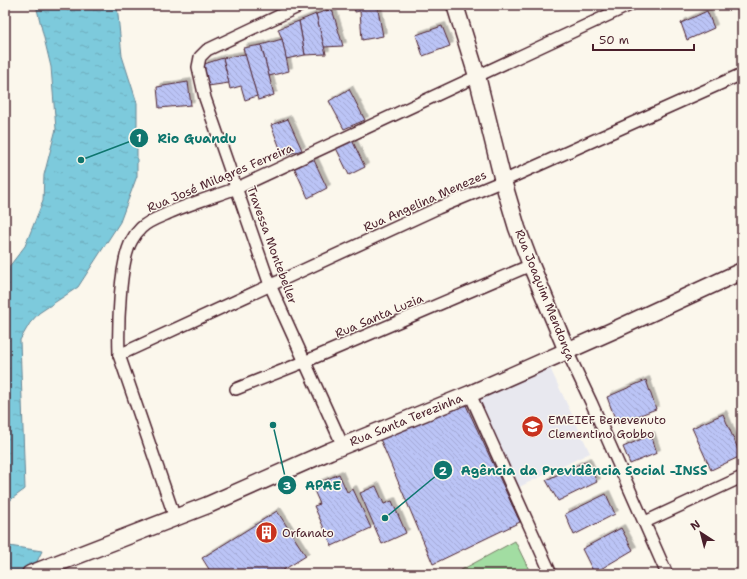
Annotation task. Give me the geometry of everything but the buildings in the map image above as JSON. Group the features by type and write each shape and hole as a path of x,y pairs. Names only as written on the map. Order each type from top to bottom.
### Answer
{"street":[{"name":"Travessa Montebeller","path":"302,5 206,50 200,57 198,67 201,84 270,285 343,446"},
{"name":"Rua Joaquim Mendonça","path":"455,5 478,76 503,181 517,228 567,351 645,522 667,574"},
{"name":"Rua José Milagres Ferreira","path":"175,518 119,355 118,341 126,254 132,240 142,227 153,220 189,205 237,188 630,5"},
{"name":"Rua Angelina Menezes","path":"119,355 438,208 503,181 742,74"},
{"name":"Rua Santa Luzia","path":"236,389 304,362 531,265"},
{"name":"Rua Santa Terezinha","path":"30,574 208,505 343,446 470,394 742,271"},
{"path":"470,394 551,574"},
{"path":"645,522 742,478"}],"shaded area":[{"name":"EMEIEF Benevenuto Clementino Gobbo","path":"549,366 590,453 517,488 476,401"}],"green space":[{"path":"515,541 531,574 454,574"}],"water":[{"path":"36,5 117,5 122,56 137,103 137,176 120,222 78,287 39,313 30,323 20,340 25,489 5,504 5,272 25,246 43,201 44,175 56,129 51,67"},
{"path":"5,540 9,546 42,551 31,574 5,574"}],"place":[{"name":"Rio Guandu","path":"81,160"},
{"name":"APAE","path":"273,425"},
{"name":"EMEIEF Benevenuto Clementino Gobbo","path":"533,427"},
{"name":"Agência da Previdência Social -INSS","path":"385,518"},
{"name":"Orfanato","path":"267,533"}]}
